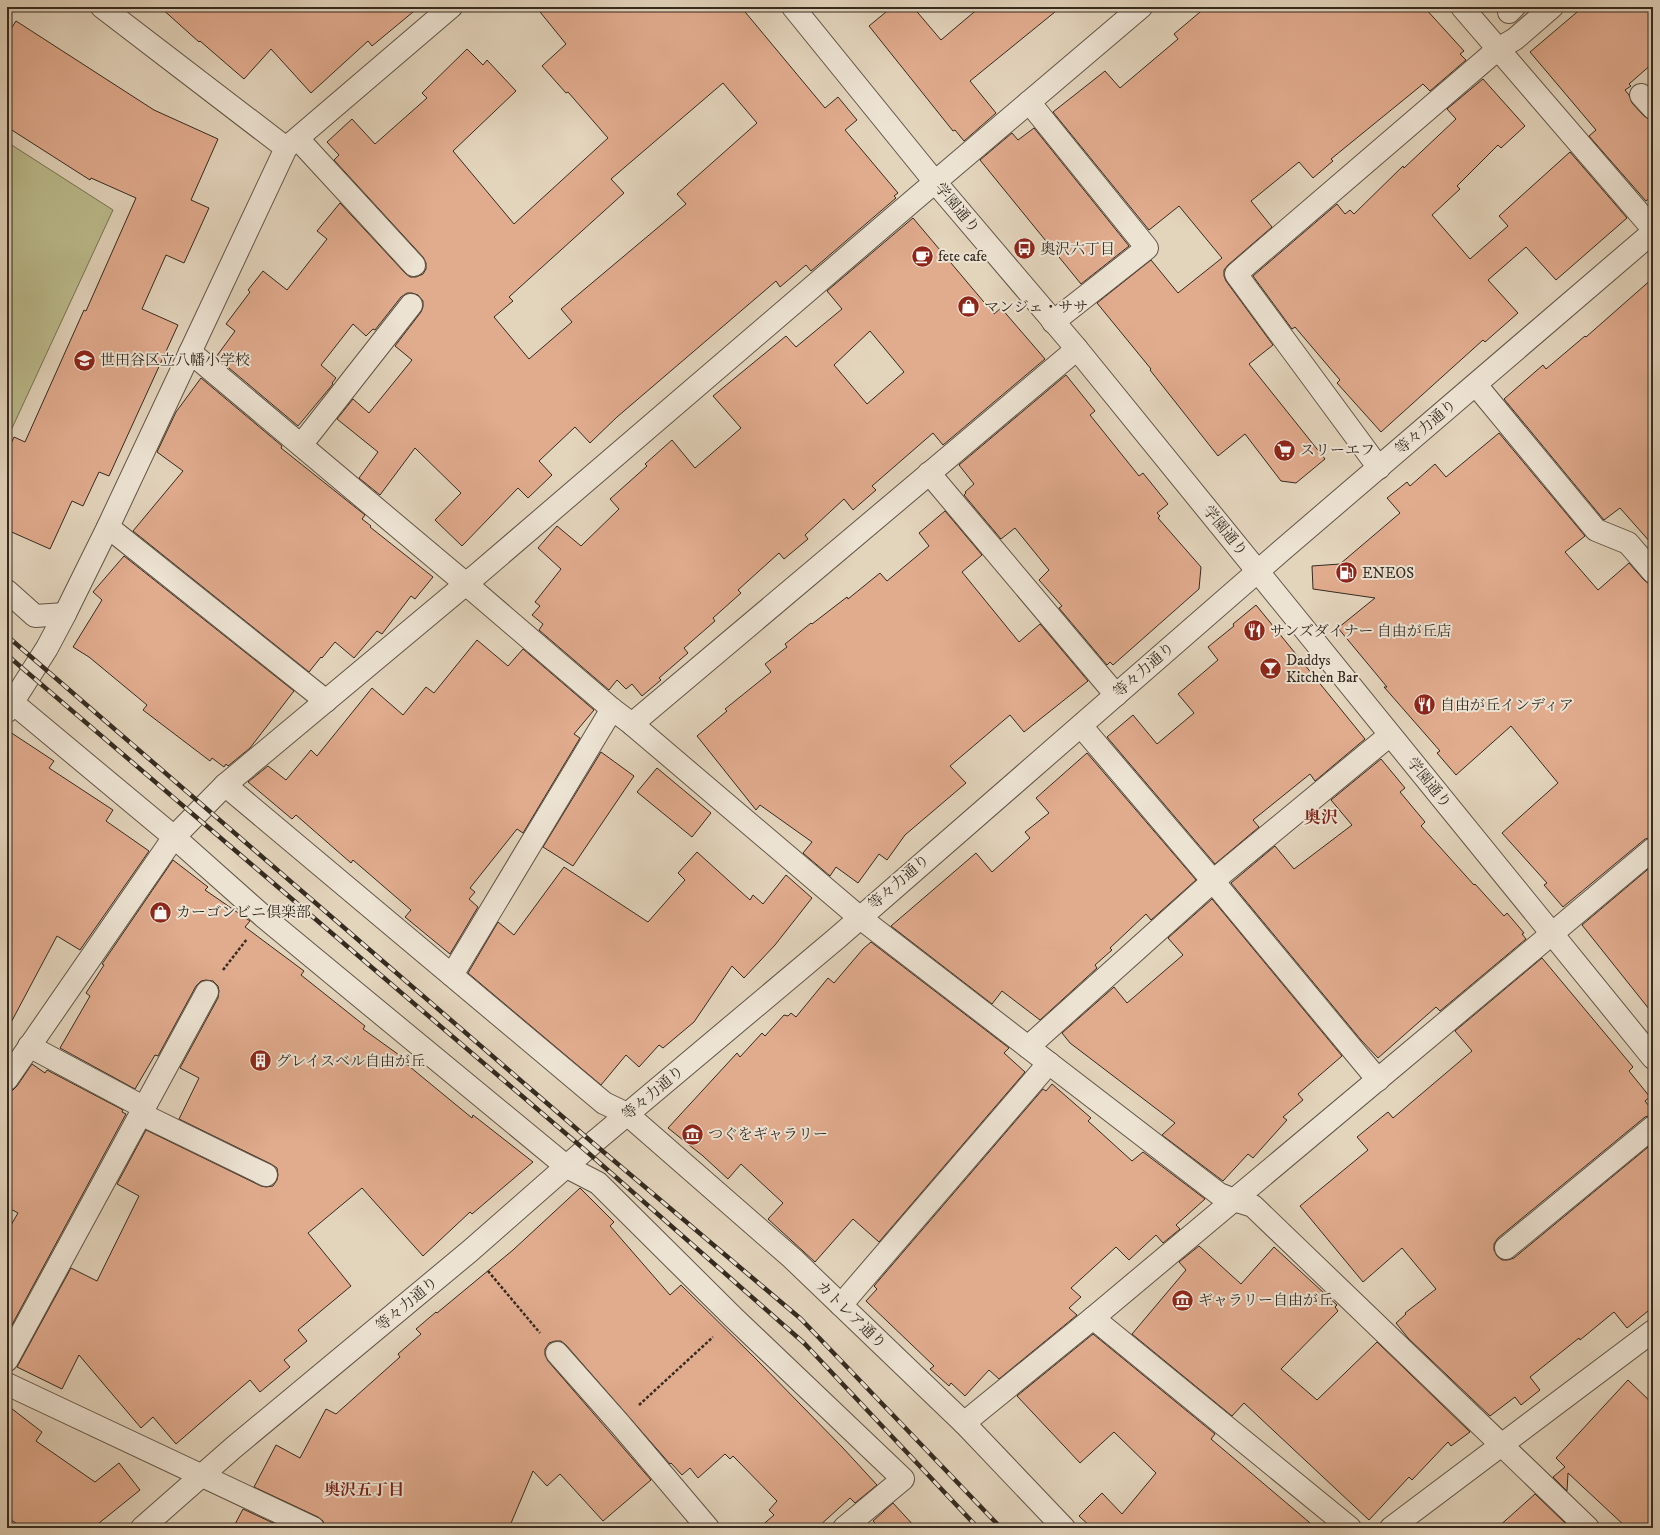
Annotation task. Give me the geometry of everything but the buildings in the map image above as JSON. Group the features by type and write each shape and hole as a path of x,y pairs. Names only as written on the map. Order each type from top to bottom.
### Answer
{"street":[{"path":"451,7 292,143 65,614 44,652 9,704 174,837 264,917 567,1166 598,1183 734,1318 903,1479 844,1528"},
{"name":"学園通り","path":"794,7 935,182 1076,349 1553,933 1653,1058"},
{"path":"7,1079 174,837 225,785 466,584 1141,7"},
{"path":"1462,7 1653,229"},
{"path":"1379,468 1236,274 1498,49 1515,39 1552,7"},
{"path":"108,9 292,143 414,265"},
{"path":"1029,102 1147,248 1053,322"},
{"name":"等々力通り","path":"142,1528 203,1476 233,1448 470,1251 567,1166 837,938 859,917 1653,232"},
{"path":"301,445 411,305"},
{"path":"632,724 1076,349"},
{"path":"190,352 859,917 1219,1194 1253,1206 1502,1445 1584,1527"},
{"path":"1476,384 1596,530 1628,543 1653,572"},
{"path":"929,473 1116,695"},
{"path":"108,527 326,701"},
{"path":"7,591 35,616 65,614"},
{"path":"452,976 612,709"},
{"path":"1081,726 1213,881 1378,1080"},
{"path":"1028,1047 1213,881 1390,735"},
{"name":"カトレア通り","path":"225,785 604,1103 628,1114 792,1258 964,1423 1064,1528"},
{"path":"964,1423 1093,1318 1653,849"},
{"path":"7,1360 207,992"},
{"path":"29,1046 143,1111 266,1175"},
{"path":"841,1305 1049,1063"},
{"path":"1506,1248 1653,1127"},
{"path":"1093,1318 1350,1528"},
{"path":"1391,1528 1653,1331"},
{"path":"557,1353 619,1422 708,1528"},
{"path":"7,1384 313,1528"}],"path":[{"path":"207,992 264,917"},
{"path":"470,1251 557,1353"},
{"path":"619,1422 734,1318"}],"green space":[{"path":"7,142 113,210 7,439"}],"railway":[{"path":"7,636 593,1143 801,1319 1001,1528"},
{"path":"7,655 585,1150 804,1343 978,1528"}],"place":[{"name":"奥沢六丁目","path":"1025,249"},
{"name":"fete cafe","path":"922,256"},
{"name":"マンジェ・ササ","path":"969,307"},
{"name":"世田谷区立八幡小学校","path":"85,360"},
{"name":"スリーエフ","path":"1285,450"},
{"name":"ENEOS","path":"1347,573"},
{"name":"サンズダイナー 自由が丘店","path":"1255,631"},
{"name":"Daddys Kitchen Bar","path":"1270,669"},
{"name":"自由が丘インディア","path":"1424,705"},
{"name":"カーゴンビニ倶楽部","path":"161,912"},
{"name":"グレイスベル自由が丘","path":"261,1061"},
{"name":"つぐをギャラリー","path":"693,1134"},
{"name":"ギャラリー自由が丘","path":"1183,1300"}],"district":[{"name":"奥沢","path":"1321,818"},
{"name":"奥沢五丁目","path":"364,1490"}]}
